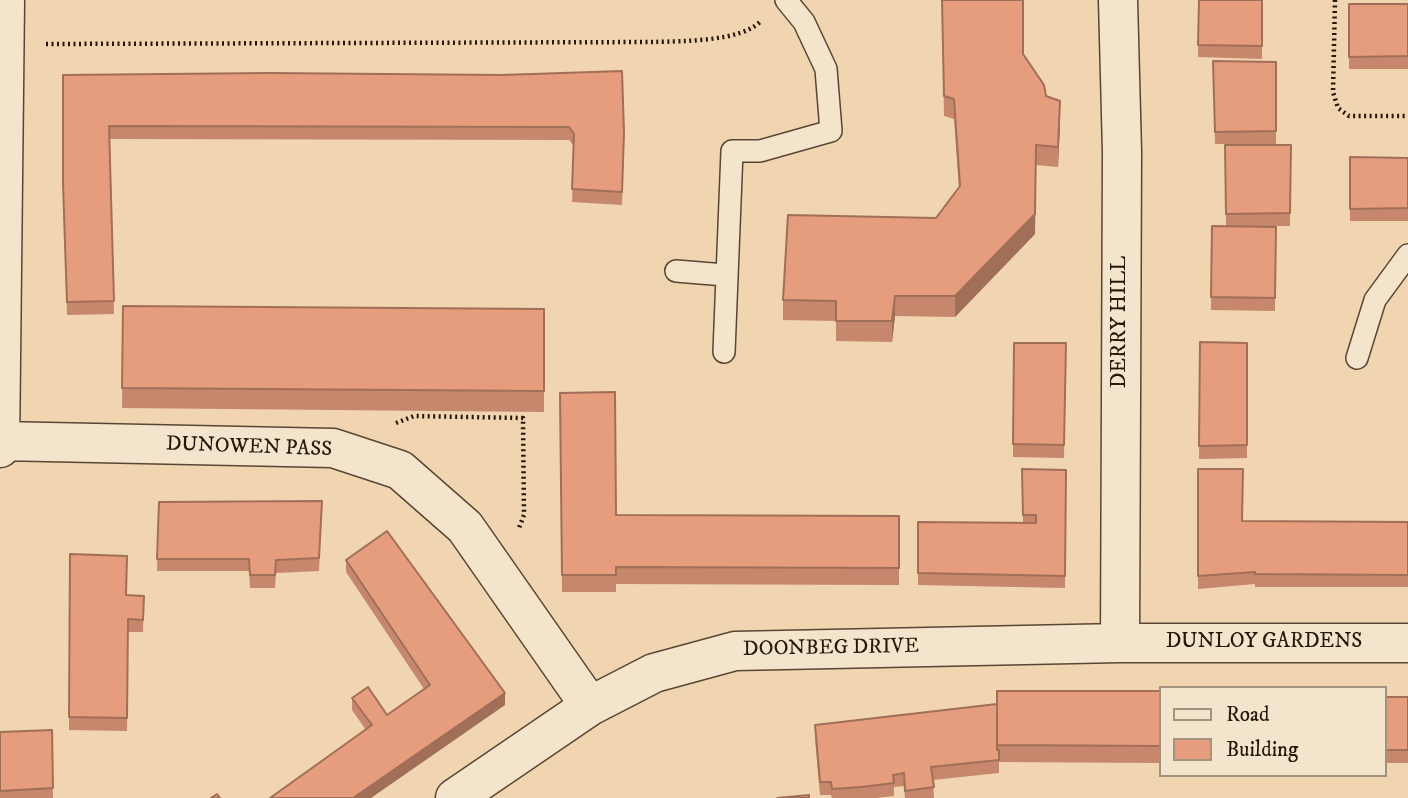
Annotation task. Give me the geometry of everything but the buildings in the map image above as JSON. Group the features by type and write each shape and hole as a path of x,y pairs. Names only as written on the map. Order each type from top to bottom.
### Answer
{"street":[{"path":"0,448 5,0"},
{"name":"DERRY HILL","path":"1118,0 1122,152 1120,643"},
{"name":"DUNOWEN PASS","path":"0,441 333,448 400,470 465,527 590,706"},
{"name":"DUNLOY GARDENS","path":"1120,643 1408,643"},
{"name":"DOONBEG DRIVE","path":"455,798 590,706 654,673 735,651 1120,643"}],"lane":[{"path":"724,352 732,151 760,151 831,131 825,69 804,22 786,0"},
{"path":"1357,358 1375,299 1408,255"},
{"path":"676,271 725,275"}],"path":[{"path":"1335,0 1332,92 1338,108 1349,116 1408,116"},
{"path":"3,44 654,43 707,40 754,28 763,19"},
{"path":"333,448 414,416 523,418 524,515 501,578"}]}
